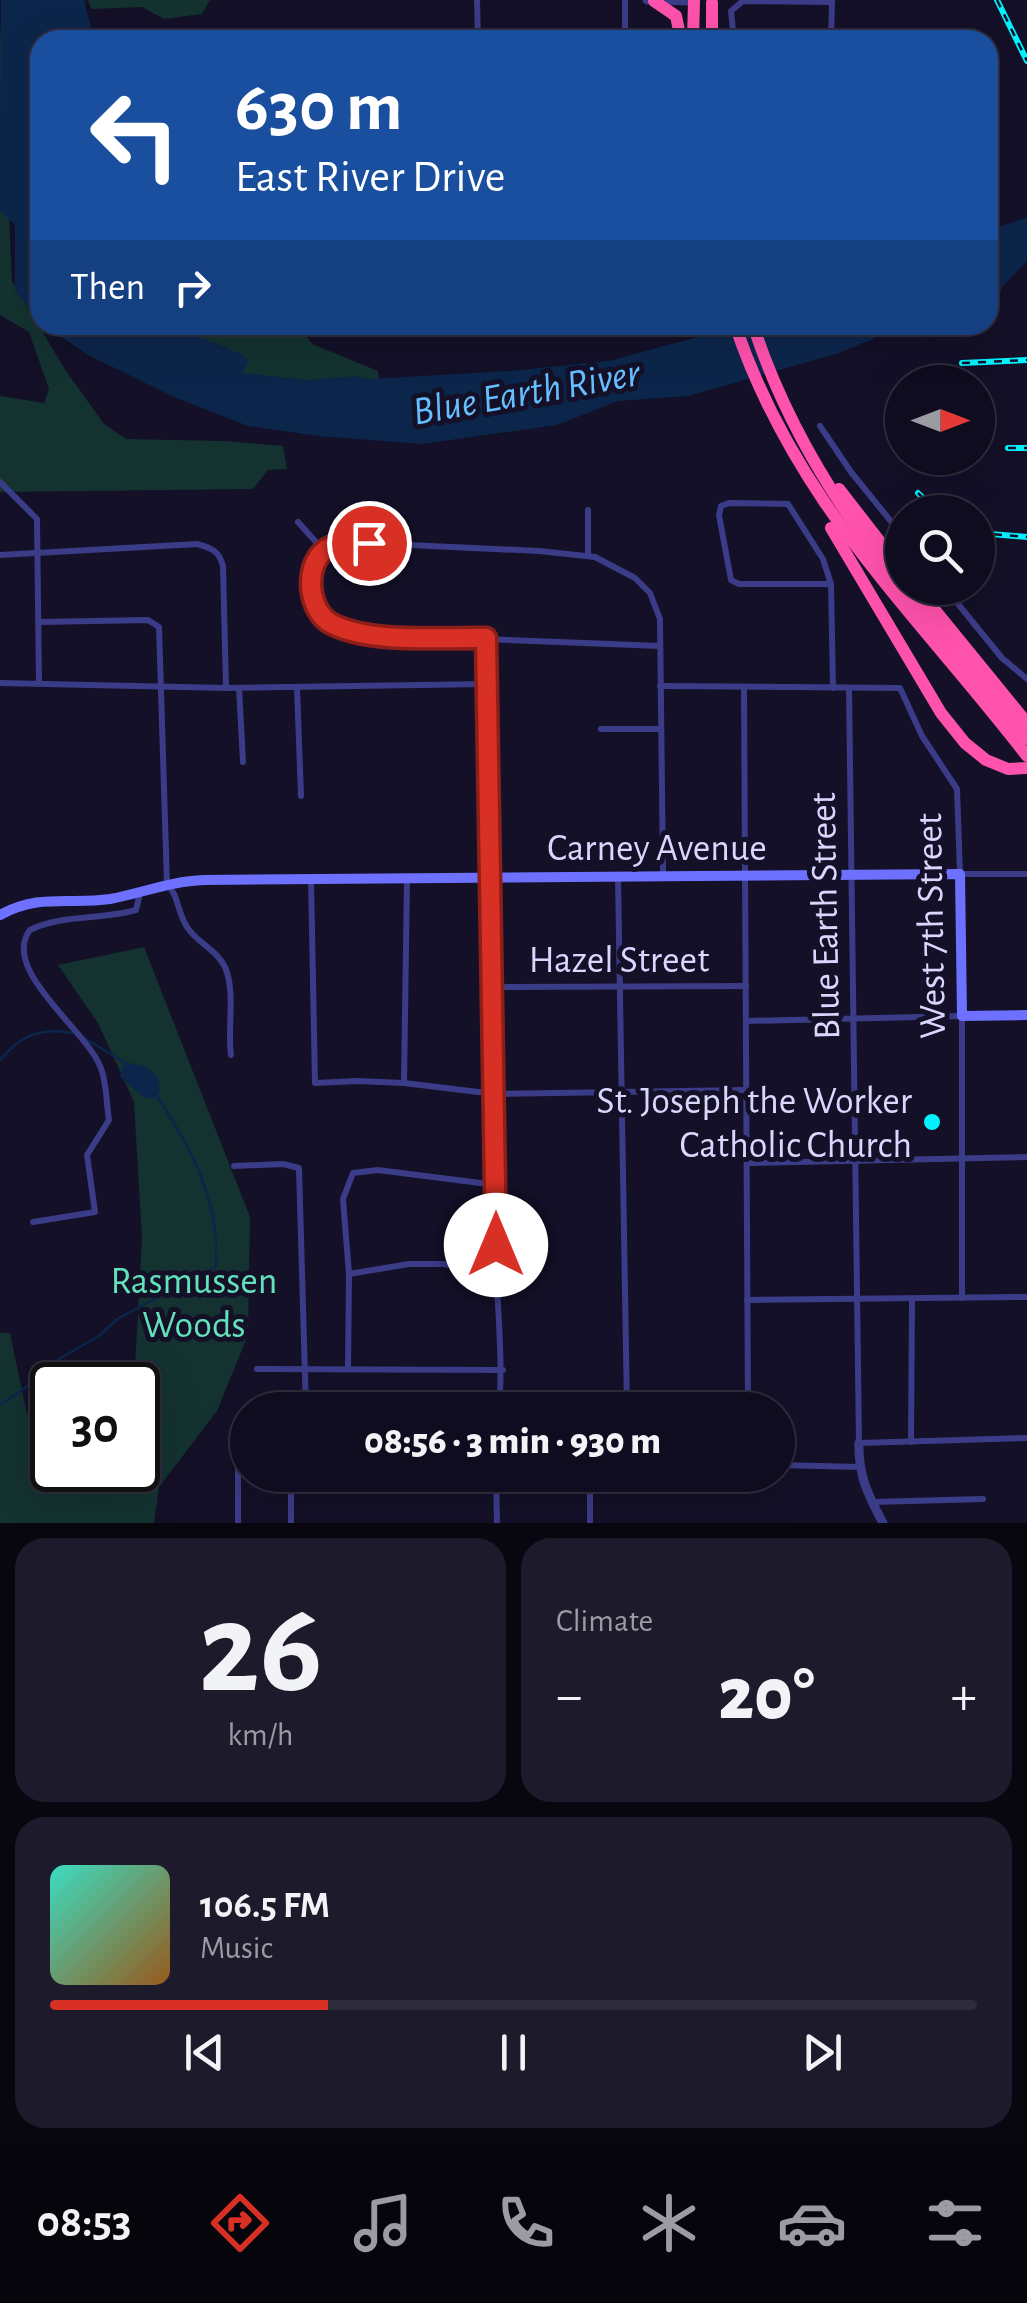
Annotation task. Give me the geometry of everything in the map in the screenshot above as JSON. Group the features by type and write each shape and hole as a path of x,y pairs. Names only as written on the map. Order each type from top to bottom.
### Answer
{"highway":[{"path":"654,1 676,16 679,30"},
{"path":"694,1 708,10 712,22"},
{"path":"694,1 694,30"},
{"path":"712,3 712,30"},
{"path":"739,335 776,424 820,509 941,713 965,743 986,760 1008,769 1027,768"},
{"path":"757,335 799,437 852,524 885,565"},
{"path":"799,437 885,548"},
{"path":"797,464 857,550 1025,748"},
{"path":"917,605 1025,748"},
{"path":"931,605 1027,723"}],"main road":[{"name":"Carney Avenue","path":"0,914 36,901 104,900 167,884 204,880 960,874"},
{"name":"West 7th Street","path":"960,874 962,1016"},
{"path":"962,1016 1027,1015"}],"street":[{"path":"477,0 478,30"},
{"path":"625,0 625,30"},
{"path":"646,0 694,1"},
{"path":"733,30 731,10 743,1 832,1 832,30"},
{"path":"820,426 885,514"},
{"path":"0,482 37,519 39,684"},
{"path":"831,584 739,584 731,580 719,515 721,506 788,504 824,558 831,584 833,688"},
{"path":"588,510 588,556"},
{"path":"298,522 324,551"},
{"path":"660,646 356,634 327,622 314,599 312,572 324,551 345,542 540,550 588,556 635,578 650,593 660,619 663,877"},
{"path":"0,555 197,544 212,548 223,566 226,688"},
{"path":"959,605 1002,658 1027,679"},
{"path":"39,622 148,620 159,626 167,884 176,894 177,907 191,934 212,949 225,968 229,983 230,1055"},
{"path":"486,638 495,1275 503,1370 501,1392"},
{"path":"0,683 226,688 487,684"},
{"path":"660,686 849,688"},
{"path":"744,687 748,1392"},
{"path":"239,688 243,762"},
{"path":"297,688 301,796"},
{"name":"West 7th Street","path":"849,688 900,688 922,736 957,788 960,874"},
{"name":"Blue Earth Street","path":"849,688 859,1443"},
{"path":"602,728 660,729"},
{"name":"Carney Avenue","path":"960,874 1027,874"},
{"path":"404,1083 407,878"},
{"path":"618,878 626,1392"},
{"path":"311,879 315,1083 358,1080 495,1094 746,1090"},
{"path":"14,942 46,924 136,910 140,892"},
{"name":"Hazel Street","path":"492,987 746,986"},
{"path":"34,1222 95,1212 87,1155 109,1120 100,1066 82,1042 44,1008"},
{"path":"746,1020 962,1016"},
{"name":"West 7th Street","path":"962,1016 962,1298"},
{"path":"746,1163 1027,1158"},
{"path":"234,1166 283,1164 299,1168 306,1392"},
{"path":"348,1370 349,1274 343,1199 353,1173 431,1175 496,1185"},
{"path":"349,1274 409,1264 444,1264 495,1275"},
{"path":"748,1300 1027,1297"},
{"path":"912,1299 912,1442"},
{"path":"257,1369 503,1370"},
{"path":"883,1523 858,1467 859,1443 1027,1438"},
{"path":"795,1465 858,1467"},
{"path":"238,1523 241,1492"},
{"path":"291,1492 291,1523"},
{"path":"496,1492 497,1523"},
{"path":"590,1492 590,1523"},
{"path":"872,1502 982,1499"}],"green space":[{"path":"88,0 210,0 202,14 164,19 142,7 91,9"},
{"path":"0,21 12,281 30,311 30,335 0,315"},
{"path":"30,335 44,335 104,424 126,439 283,446 287,469 268,470 253,489 0,492 0,396 44,403 49,389"},
{"path":"154,335 305,335 312,344 378,371 381,390 258,390"},
{"name":"Rasmussen Woods","path":"144,947 250,1217 248,1335 217,1411 160,1486 160,1362 135,1362 142,1238 134,1102 98,1023 58,965"},
{"name":"Rasmussen Woods","path":"0,1333 10,1333 27,1414 30,1413 30,1492 158,1492 154,1523 0,1523"}],"water":[{"path":"1,0 84,0 92,30 30,30 30,309 15,291 15,225 0,211"},
{"path":"1027,217 1027,261 998,296 998,227"},
{"name":"Blue Earth River","path":"59,335 194,335 242,354 249,362 242,373 308,380 511,371 608,361 706,335 880,335 836,354 688,396 618,401 557,425 422,444 248,426 174,397 88,355"},
{"path":"123,1066 145,1066 158,1077 160,1092 153,1099 144,1097 120,1077"}],"waterway":[{"path":"0,1060 32,1035 51,1031 72,1033"},
{"path":"84,1038 129,1065"},
{"path":"0,1405 59,1359 99,1336 117,1319 216,1267 213,1220 201,1177 157,1096"}],"railway":[{"path":"997,0 1027,61"},
{"path":"962,363 1027,360"},
{"path":"1008,448 1027,448"},
{"path":"995,534 1027,537"}],"place":[{"name":"St. Joseph the Worker Catholic Church","path":"932,1122"}],"route":[{"path":"369,543 345,542 324,551 312,572 312,597 327,622 356,634 486,638 496,1245"}]}
